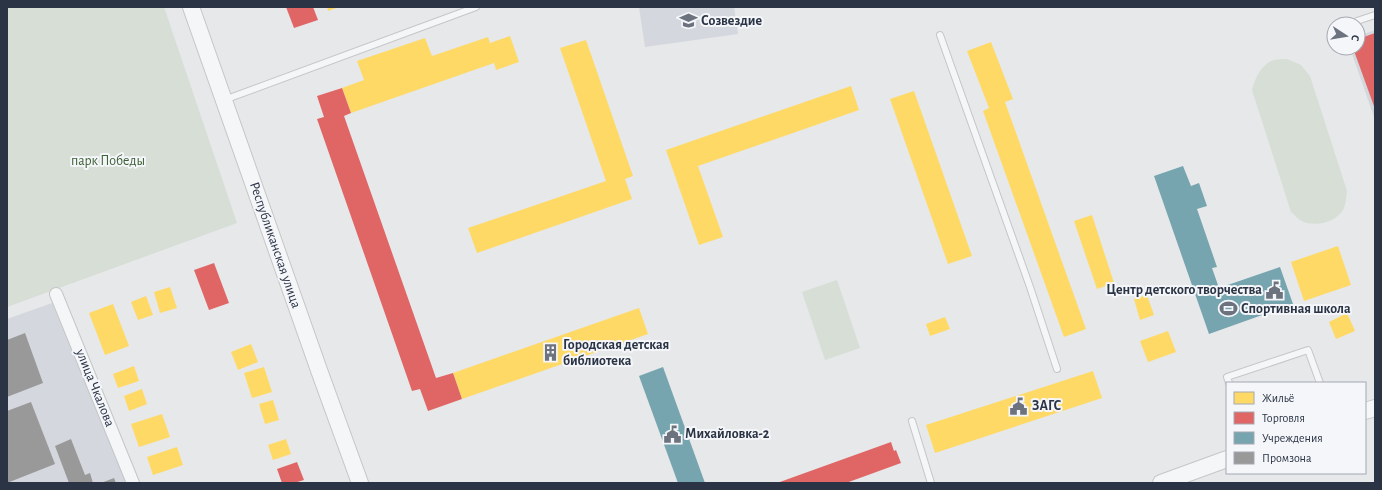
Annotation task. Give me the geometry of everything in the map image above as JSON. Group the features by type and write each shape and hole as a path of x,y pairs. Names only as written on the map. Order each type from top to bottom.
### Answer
{"street":[{"name":"Республиканская улица","path":"191,7 360,483"},
{"name":"улица Чкалова","path":"56,294 133,483"},
{"path":"1161,483 1226,460"}],"lane":[{"path":"224,100 476,7"},
{"path":"940,36 1030,287 1057,369"},
{"path":"1229,382 1227,377 1308,350 1320,382"},
{"path":"912,421 930,483"}],"shaded area":[{"name":"Созвездие","path":"639,7 734,7 738,34 645,47"},
{"path":"1375,30 1375,120 1353,56 1366,56 1366,33"},
{"path":"52,303 127,483 7,483 7,319"}],"green space":[{"name":"парк Победы","path":"7,7 164,7 237,223 7,307"},
{"path":"1287,59 1301,65 1310,76 1347,191 1343,210 1335,218 1323,223 1311,224 1305,222 1300,220 1291,212 1252,90 1257,76 1266,64 1274,60"},
{"path":"837,280 860,348 825,360 802,292"}],"building: Жильё":[{"path":"327,7 339,7 328,11"},
{"path":"510,36 519,62 496,70 494,63 351,113 342,88 364,80 357,61 425,38 432,56 488,37 490,43"},
{"path":"586,40 633,176 625,179 632,199 477,253 468,228 606,181 560,48"},
{"path":"991,42 1013,99 1005,102 1086,329 1064,337 983,111 989,108 967,51"},
{"path":"851,86 859,110 698,166 723,237 699,245 666,150"},
{"path":"914,91 972,256 948,264 890,99"},
{"path":"1092,215 1114,283 1097,289 1074,221"},
{"path":"1338,246 1351,285 1304,301 1291,262"},
{"path":"170,287 177,308 160,313 154,292"},
{"path":"1147,295 1154,315 1140,320 1134,299"},
{"path":"146,296 153,315 138,320 131,302"},
{"path":"113,304 129,346 105,355 89,313"},
{"name":"Городская детская библиотека","path":"639,308 648,334 462,399 453,373"},
{"path":"1347,313 1355,331 1336,339 1329,322"},
{"path":"945,317 950,329 930,336 926,324"},
{"path":"1168,331 1176,352 1148,362 1140,341"},
{"path":"251,344 258,362 238,370 231,352"},
{"path":"134,366 139,381 118,388 113,374"},
{"path":"264,367 272,392 252,398 244,373"},
{"path":"1093,371 1102,398 935,453 926,425"},
{"path":"142,389 147,404 129,411 124,396"},
{"path":"273,400 279,420 265,424 259,404"},
{"path":"162,414 170,437 139,447 131,424"},
{"path":"286,439 291,454 273,460 268,445"},
{"path":"177,447 183,465 153,475 147,457"}],"building: Торговля":[{"path":"286,7 313,7 318,20 294,28"},
{"path":"1375,33 1375,109 1356,56 1366,56 1366,36"},
{"path":"342,88 351,113 344,116 436,378 453,373 462,399 428,411 420,389 412,391 317,119 324,117 317,96"},
{"path":"214,263 229,303 209,310 194,270"},
{"path":"891,442 901,463 846,483 777,483"},
{"path":"297,462 304,480 294,483 282,483 277,469"}],"building: Учреждения":[{"path":"1183,166 1191,186 1199,183 1207,206 1197,209 1217,267 1212,268 1219,288 1280,267 1293,304 1209,334 1154,176"},
{"path":"663,367 705,483 678,483 639,376"}],"building: Промзона":[{"path":"25,333 43,383 7,397 7,340"},
{"path":"31,402 55,464 7,483 7,411"},
{"path":"71,439 85,475 90,473 93,483 69,483 55,446"},
{"path":"114,478 116,483 101,483"}],"place":[{"name":"Созвездие","path":"688,21"},
{"name":"Центр детского творчества","path":"1275,290"},
{"name":"Спортивная школа","path":"1228,309"},
{"name":"Городская детская библиотека","path":"550,353"},
{"name":"ЗАГС","path":"1019,406"},
{"name":"Михайловка-2","path":"672,434"}]}
